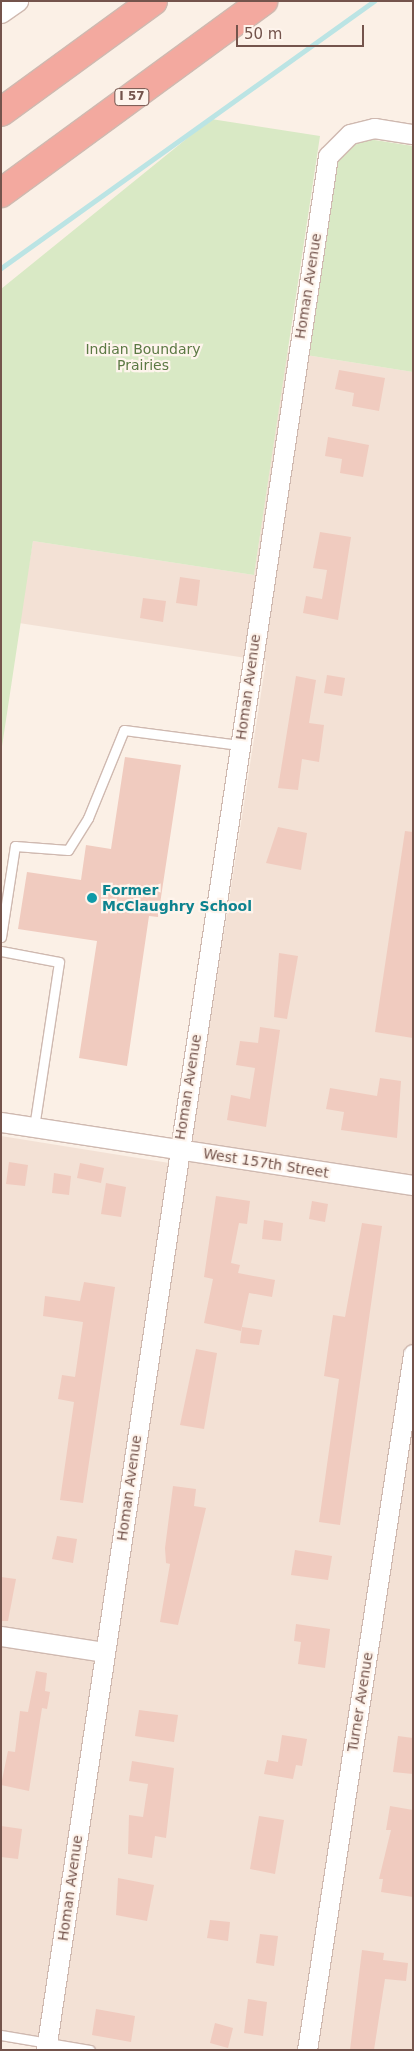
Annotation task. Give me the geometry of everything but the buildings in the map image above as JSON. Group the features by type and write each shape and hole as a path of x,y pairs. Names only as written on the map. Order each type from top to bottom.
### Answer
{"highway":[{"path":"1,112 152,1"},
{"name":"I 57","path":"1,193 263,1"}],"street":[{"path":"1,13 18,1"},
{"name":"Homan Avenue","path":"46,2046 328,156 350,134 374,128 413,134"},
{"name":"West 157th Street","path":"1,1122 413,1186"},
{"name":"Turner Avenue","path":"307,2050 413,1354"},
{"path":"1,1636 104,1652"}],"lane":[{"path":"1,936 15,846 68,850 88,818 124,730 239,746"},
{"path":"1,951 59,962 34,1127"},
{"path":"1,2036 46,2046 90,2050"}],"shaded area":[{"path":"287,352 413,372 413,2050 69,2050 1,2039 1,1136 188,1166 266,661 19,623 33,541 254,575"}],"green space":[{"name":"Indian Boundary Prairies","path":"211,119 320,136 254,575 33,541 1,753 1,289"},
{"path":"368,139 413,146 413,372 306,355 334,162 344,146"}],"waterway":[{"path":"1,268 374,1"}],"place":[{"name":"Former McClaughry School","path":"92,898"}]}
